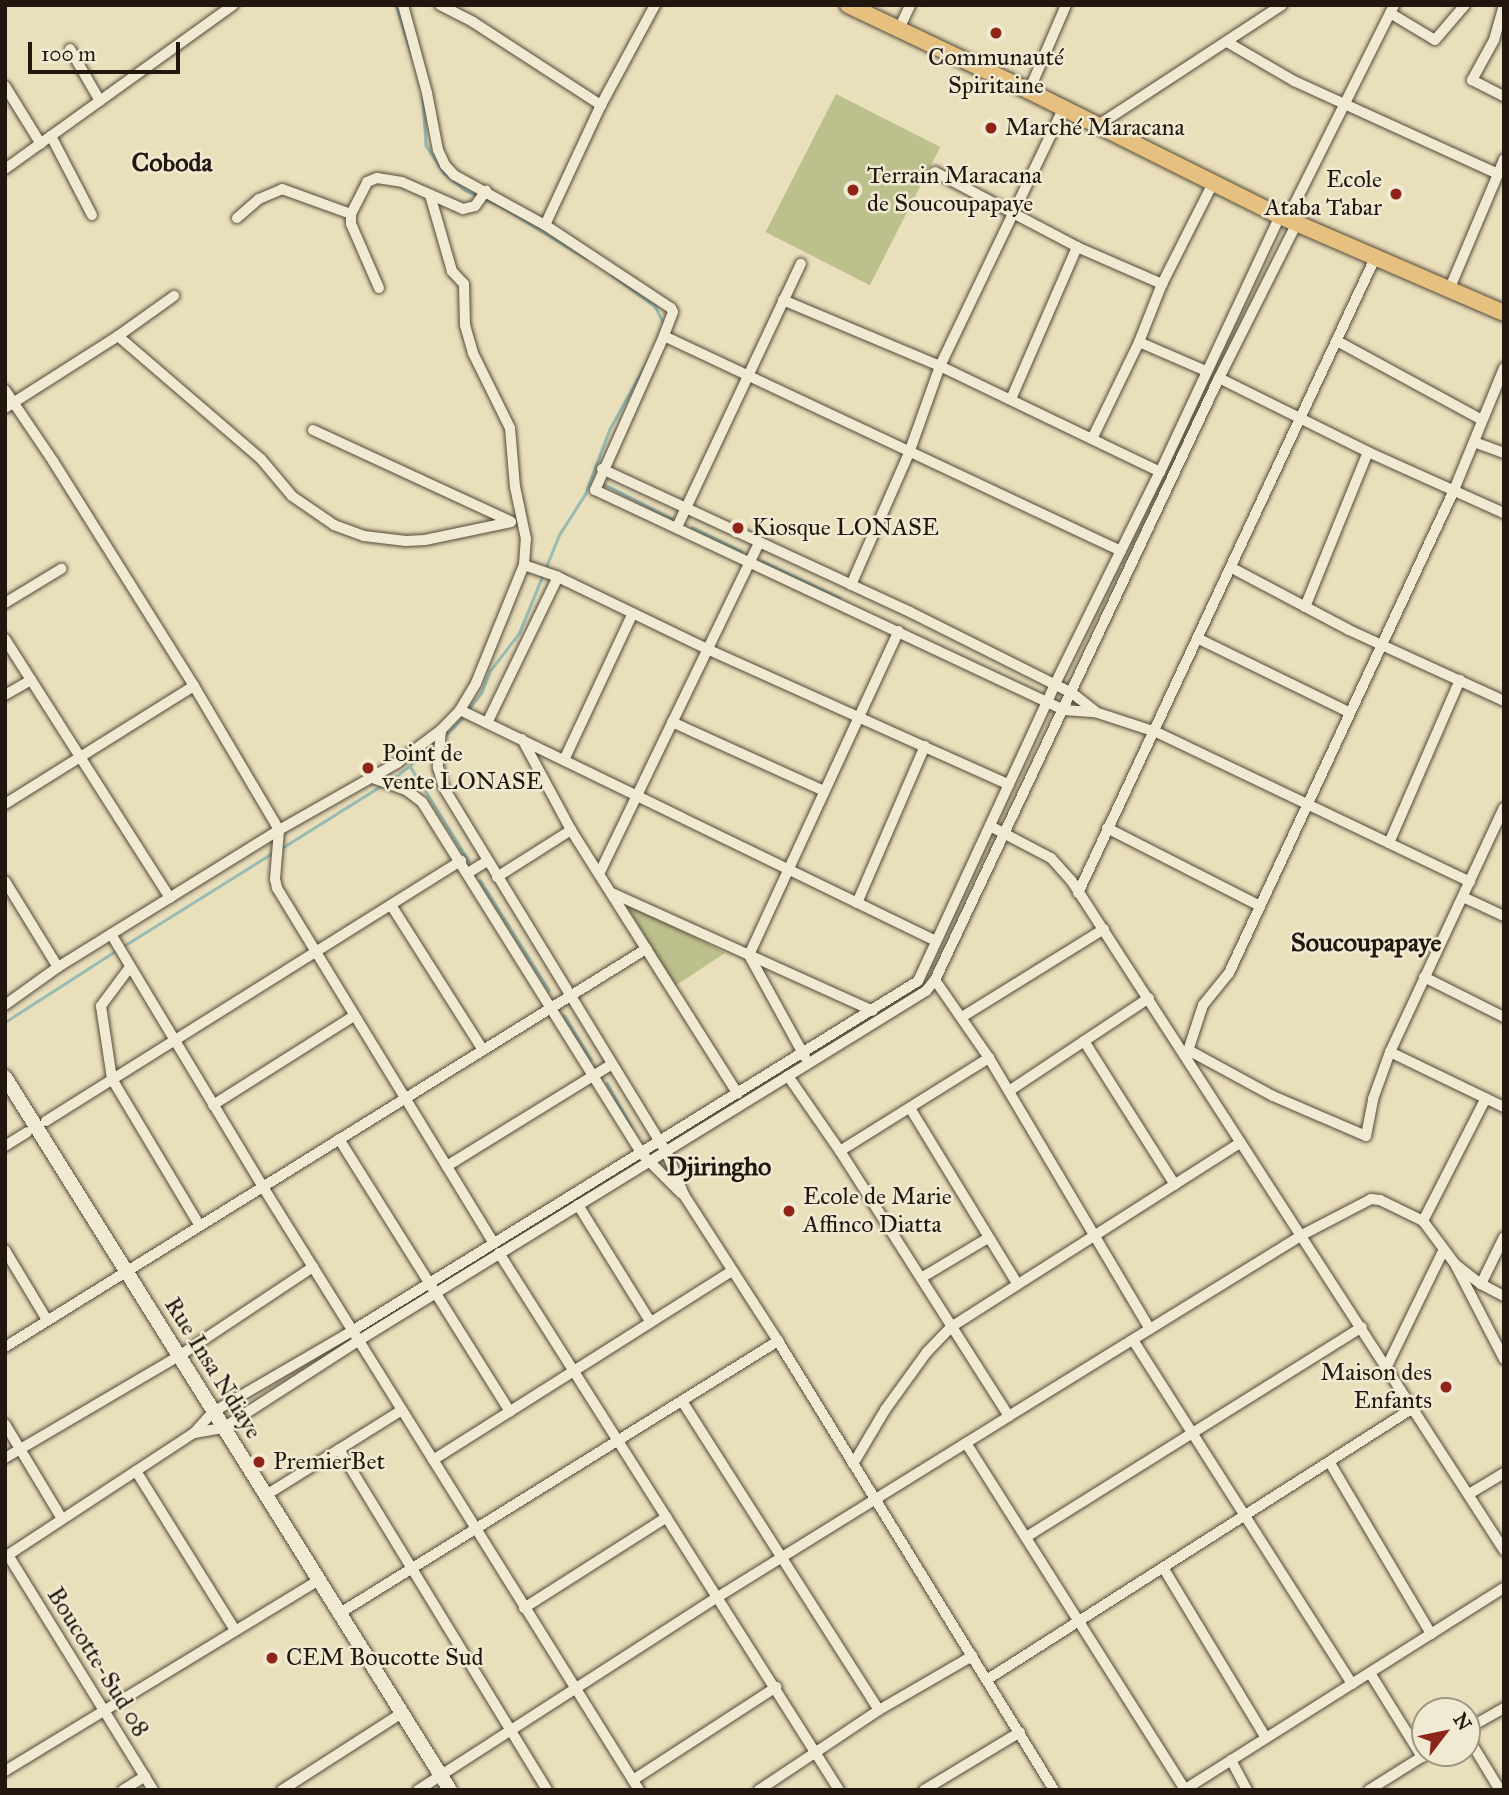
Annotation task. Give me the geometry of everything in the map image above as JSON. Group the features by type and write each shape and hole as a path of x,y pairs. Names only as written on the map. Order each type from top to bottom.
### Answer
{"main road":[{"path":"848,5 1288,219 1504,313"},
{"name":"Rue Insa Ndiaye","path":"5,1077 450,1790"}],"street":[{"path":"5,169 233,5"},
{"path":"403,5 427,93 438,150 454,175 545,225 667,303 673,312 595,490 1064,710 1095,712 1156,732 1470,882"},
{"path":"440,5 473,22 601,105"},
{"path":"545,225 601,105 654,5"},
{"path":"899,29 910,5"},
{"path":"1029,91 1066,5"},
{"path":"1097,126 1282,5"},
{"path":"6,1556 194,1433 213,1412 437,1292 578,1206 788,1076 806,1059 918,981 1055,684 1160,472 1206,372 1288,219 1392,9 1435,40 1465,5"},
{"path":"1504,5 1499,43 1472,80 1504,96"},
{"path":"1227,42 1294,81 1499,174"},
{"path":"70,49 100,101"},
{"path":"5,86 41,144"},
{"path":"851,585 909,453 940,366 1063,109"},
{"path":"51,136 92,215"},
{"path":"1449,290 1504,159"},
{"path":"935,173 1077,247 1162,284"},
{"path":"379,288 355,235 351,214 371,180 402,182 463,209 475,206 486,191"},
{"path":"1092,439 1139,342 1162,284 1213,183"},
{"path":"237,218 259,199 282,189 351,214"},
{"path":"5,1005 58,967 279,830 373,778 441,730 460,710 476,683 524,565 524,525 515,487 510,428 473,353 466,325 464,284 452,271 430,195"},
{"path":"194,1433 223,1428 431,1283 494,1243 738,1094 926,991 935,980 1003,833 1072,694 1219,378 1288,219"},
{"path":"1011,399 1077,247"},
{"path":"1078,892 1156,732 1375,258"},
{"path":"677,527 801,264"},
{"path":"9,406 118,336 174,296"},
{"path":"783,300 940,366 1160,472"},
{"path":"118,336 261,458 292,496 334,525 364,536 406,541 425,540 511,522"},
{"path":"664,336 1121,551"},
{"path":"1337,341 1482,420"},
{"path":"1139,342 1206,372"},
{"path":"1188,1054 1203,1005 1229,974 1258,905 1383,646 1454,489 1504,368"},
{"path":"1219,378 1368,452 1504,513"},
{"path":"5,390 9,406 53,461 194,686 279,830 275,879 277,888 494,1243"},
{"path":"313,430 511,522 524,525"},
{"path":"1474,442 1504,453"},
{"path":"1305,607 1368,452"},
{"path":"603,470 851,585 1055,684 1095,712"},
{"path":"1132,528 1146,534"},
{"path":"599,874 759,543"},
{"path":"524,565 558,577 708,649 1009,785"},
{"path":"1232,568 1383,646 1504,701"},
{"path":"5,603 61,569"},
{"path":"487,723 558,577"},
{"path":"564,760 633,613"},
{"path":"749,955 900,631"},
{"path":"5,639 170,898"},
{"path":"1199,639 1349,712"},
{"path":"5,695 31,680"},
{"path":"1389,843 1460,680"},
{"path":"5,804 194,686"},
{"path":"460,710 936,941"},
{"path":"672,722 824,791"},
{"path":"441,730 440,777 487,861 666,1151 684,1195 778,1341 1054,1790"},
{"path":"522,740 571,830 738,1094"},
{"path":"857,903 925,746"},
{"path":"373,778 414,795 461,861 647,1163 684,1195"},
{"path":"1188,1054 1363,1138 1368,1134 1373,1099 1390,1052 1504,808"},
{"path":"989,826 1051,858 1078,892 1188,1054 1240,1143 1362,1326 1504,1550"},
{"path":"1107,828 1258,905"},
{"path":"497,877 571,830"},
{"path":"46,1121 461,861"},
{"path":"468,873 487,861"},
{"path":"5,881 58,967"},
{"path":"610,892 873,1011"},
{"path":"1463,897 1504,916"},
{"path":"391,905 483,1050"},
{"path":"962,1017 1104,929"},
{"path":"111,934 173,1041 639,1790"},
{"path":"5,1347 646,948"},
{"path":"749,955 806,1059"},
{"path":"130,967 101,1006 112,1079 200,1226"},
{"path":"1424,977 1504,1017"},
{"path":"935,980 989,1058 1150,1329"},
{"path":"1009,1091 1149,998"},
{"path":"213,1105 354,1016"},
{"path":"1084,1041 1175,1185"},
{"path":"1390,1052 1504,1107"},
{"path":"840,1151 989,1058"},
{"path":"447,1166 612,1063"},
{"path":"788,1076 840,1151 1009,1416"},
{"path":"1423,1221 1486,1098"},
{"path":"910,1108 1017,1283"},
{"path":"5,1146 27,1132"},
{"path":"339,1139 510,1412"},
{"path":"853,1464 885,1410 927,1352 951,1328 1017,1283 1240,1143"},
{"path":"418,1790 875,1499 1300,1236 1371,1199 1380,1200 1423,1221 1438,1237 1443,1251 1455,1264 1481,1284 1504,1296"},
{"path":"578,1206 650,1321"},
{"path":"1481,1284 1504,1237"},
{"path":"921,1278 988,1238"},
{"path":"5,1250 47,1320"},
{"path":"1387,1366 1443,1251"},
{"path":"499,1253 576,1370 716,1598 839,1790"},
{"path":"1455,1264 1504,1359"},
{"path":"5,1458 179,1356 313,1267"},
{"path":"433,1460 732,1271"},
{"path":"1026,1537 1362,1326"},
{"path":"1133,1340 1352,1684"},
{"path":"340,1614 778,1341"},
{"path":"682,1401 879,1710"},
{"path":"988,1679 1246,1517 1413,1408"},
{"path":"266,1495 402,1410"},
{"path":"5,1424 62,1519"},
{"path":"966,1443 1185,1790 1504,1588"},
{"path":"339,1449 547,1790"},
{"path":"1330,1463 1432,1634"},
{"path":"136,1471 235,1630"},
{"path":"1469,1494 1504,1473"},
{"path":"524,1608 667,1517"},
{"name":"Boucotte-Sud 08","path":"6,1556 153,1790"},
{"path":"1164,1569 1266,1738"},
{"path":"5,1771 319,1580"},
{"path":"759,1790 879,1710 972,1656"},
{"path":"1370,1673 1411,1734"},
{"path":"633,1780 776,1688"},
{"path":"1481,1721 1504,1708"},
{"path":"282,1790 402,1713"},
{"path":"924,1790 1020,1732"},
{"path":"1481,1759 1500,1790"},
{"path":"1231,1760 1247,1790"},
{"path":"1369,1790 1411,1764"},
{"path":"123,1790 145,1776"}],"green space":[{"name":"Terrain Maracana de Soucoupapaye","path":"836,94 940,147 870,285 766,232"},
{"path":"624,901 725,953 675,986"}],"waterway":[{"path":"396,5 411,52"},
{"path":"423,96 426,145 444,173 465,190 504,208 586,258"},
{"path":"612,275 655,306 664,324"},
{"path":"467,711 481,693 490,671 519,633 559,535 585,494 609,430 649,358"},
{"path":"602,483 671,518"},
{"path":"692,527 741,551"},
{"path":"762,561 839,597"},
{"path":"444,737 464,716"},
{"path":"390,781 437,744"},
{"path":"410,766 469,861"},
{"path":"280,849 381,786"},
{"path":"122,947 274,852"},
{"path":"480,880 549,990"},
{"path":"5,1022 117,950"},
{"path":"564,1015 591,1059"},
{"path":"607,1083 631,1126"}],"place":[{"name":"Communauté Spiritaine","path":"996,33"},
{"name":"Marché Maracana","path":"991,128"},
{"name":"Terrain Maracana de Soucoupapaye","path":"853,190"},
{"name":"Ecole Ataba Tabar","path":"1396,194"},
{"name":"Kiosque LONASE","path":"738,528"},
{"name":"Point de vente LONASE","path":"368,768"},
{"name":"Ecole de Marie Affinco Diatta","path":"789,1211"},
{"name":"Maison des Enfants","path":"1446,1387"},
{"name":"PremierBet","path":"259,1462"},
{"name":"CEM Boucotte Sud","path":"272,1658"}],"district":[{"name":"Coboda","path":"172,163"},
{"name":"Soucoupapaye","path":"1366,943"},
{"name":"Djiringho","path":"719,1167"}]}
